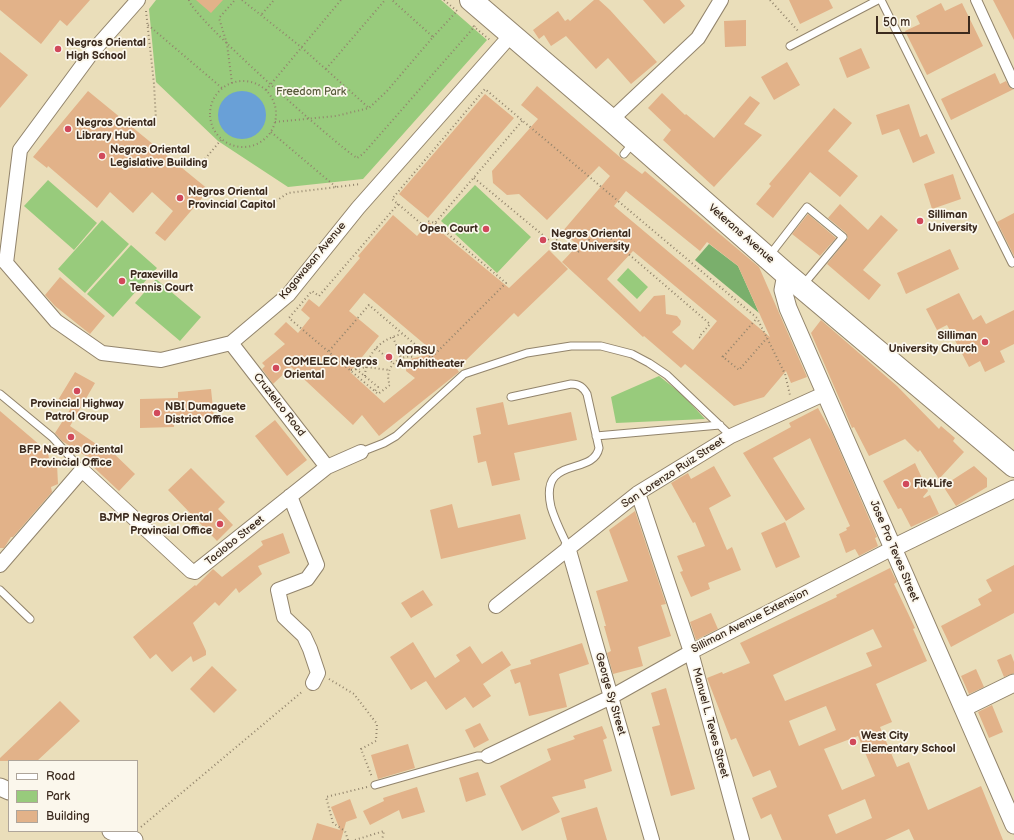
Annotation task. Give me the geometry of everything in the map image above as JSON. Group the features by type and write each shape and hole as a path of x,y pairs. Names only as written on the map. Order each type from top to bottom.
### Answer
{"main road":[{"name":"Veterans Avenue","path":"470,13 611,120 629,147 768,258 1014,466"}],"street":[{"path":"611,120 698,38 721,0"},
{"path":"976,0 1014,83"},
{"name":"Kagawasan Avenue","path":"142,3 93,51 20,150 3,264 56,321 102,353 161,360 231,343 288,295 358,208 501,38"},
{"name":"Jose Pro Teves Street","path":"794,280 784,290 788,308 1014,825"},
{"name":"Cruztelco Road","path":"231,343 327,467"},
{"name":"San Lorenzo Ruiz Street","path":"496,606 638,492 731,436 826,393"},
{"name":"Taclobo Street","path":"82,470 191,571 195,572 327,467 361,452"},
{"path":"0,565 82,470"},
{"name":"Silliman Avenue Extension","path":"488,756 611,697 691,652 893,548 1014,489"},
{"name":"Manuel L. Teves Street","path":"638,492 691,652 742,840"},
{"path":"290,496 317,565 307,579 278,590 284,617 304,636 310,649 316,678"},
{"name":"George Sy Street","path":"568,547 652,840"},
{"path":"963,708 1014,683"},
{"path":"114,832 134,840"}],"lane":[{"path":"790,46 879,0 1012,263 1014,262"},
{"path":"768,258 807,207 843,237 794,280"},
{"path":"361,452 384,443 396,436 464,374 527,353 571,346 602,346 632,354 649,363 667,376 731,436"},
{"path":"511,397 571,384 578,384 584,388 587,394 599,448 596,458 589,462 565,468 559,472 551,488 551,507 568,547"},
{"path":"0,394 52,437 82,470"},
{"path":"596,436 720,425"},
{"path":"0,590 30,619"},
{"path":"376,785 477,756 488,756"}],"path":[{"path":"189,0 195,11 227,44 357,158 363,154 470,13"},
{"path":"232,83 227,44 220,18 235,0"},
{"path":"242,0 262,14 301,47 369,108"},
{"path":"262,14 274,0"},
{"path":"266,90 340,0"},
{"path":"326,69 385,0"},
{"path":"392,0 433,36"},
{"path":"444,0 470,13 501,38"},
{"path":"770,0 804,38"},
{"path":"142,3 147,25 156,120"},
{"path":"275,122 336,116 369,108 387,91 433,36 470,13"},
{"path":"147,25 222,88"},
{"path":"250,82 266,90 275,105 275,122 271,132 264,141 254,146 236,147 221,140 214,131 209,120 210,108 214,97 222,88 232,83 250,82"},
{"path":"329,351 369,305 431,358 506,283 435,223 428,221 424,226 392,199 485,89 756,318 786,374 788,392"},
{"path":"435,223 522,121"},
{"path":"271,132 337,187"},
{"path":"205,159 221,140"},
{"path":"474,178 550,241"},
{"path":"276,201 288,194 366,183"},
{"path":"398,204 319,296 312,291 289,318 378,394 390,385 388,370 393,363 401,358 413,357"},
{"path":"578,252 589,240 594,245 604,233 710,324 699,337 702,339"},
{"path":"553,237 573,251"},
{"path":"756,318 723,356 739,370 767,338"},
{"path":"364,381 366,377 366,367 376,348 383,342 402,334"},
{"path":"393,337 401,358"},
{"path":"376,348 393,363"},
{"path":"351,370 366,367 388,370"},
{"path":"356,369 378,387 375,391"},
{"path":"138,830 316,678 354,694 377,724 376,741 361,749 376,785 326,797 333,823 345,831 348,840"},
{"path":"355,840 384,831 382,840"}],"green space":[{"name":"Freedom Park","path":"156,0 441,0 487,40 363,179 288,187 218,141 156,82 149,9"},
{"path":"48,180 97,223 74,250 24,206"},
{"name":"Open Court","path":"475,185 531,237 497,273 441,221"},
{"path":"102,220 129,244 85,293 58,269"},
{"path":"709,244 738,266 759,313 695,260"},
{"name":"Praxevilla Tennis Court","path":"131,245 157,268 113,317 87,294"},
{"path":"628,268 648,287 637,299 617,280"},
{"path":"156,279 201,317 180,341 135,303"},
{"path":"659,376 682,394 705,419 616,423 611,397"}],"water":[{"path":"242,91 251,93 259,98 264,106 266,115 264,124 259,132 251,137 242,139 233,137 225,132 220,124 218,115 220,106 225,98 233,93"}],"building":[{"path":"0,0 90,0 67,26 60,20 41,44 0,10"},
{"path":"196,0 223,0 211,13"},
{"path":"594,0 599,0 610,10 657,62 631,84 608,58 596,69 566,36 551,46 544,35 539,39 533,30 558,11 565,21 568,19 570,21"},
{"path":"643,0 680,0 685,6 664,24"},
{"path":"789,0 829,0 833,8 800,24"},
{"path":"993,0 1014,0 1014,40"},
{"path":"941,3 945,11 962,3 983,46 927,75 905,31 920,24 916,16"},
{"path":"746,20 746,46 725,47 724,21"},
{"path":"861,48 870,68 847,78 839,58"},
{"path":"0,52 28,75 0,108"},
{"path":"787,62 800,85 774,100 761,77"},
{"path":"995,73 1000,84 1006,81 1010,88 1014,89 951,120 941,99"},
{"path":"537,86 621,158 642,174 645,171 759,267 807,377 791,383 786,371 764,397 734,406 685,364 681,368 644,336 643,337 562,262 578,245 562,232 610,176 599,166 547,220 519,194 507,195 493,183 492,171 538,119 521,105","holes":["626,191 700,251 707,242 738,266 770,337 614,206","633,251 717,321 693,350 672,332 680,325 681,321 677,316 666,314 665,295 654,296 640,312 607,279"]},
{"path":"88,91 209,190 165,241 155,233 173,211 152,192 133,213 110,192 97,208 48,166 47,168 33,157"},
{"path":"662,93 685,115 686,114 714,138 750,96 760,103 744,124 762,135 714,187 663,140 671,130 648,108"},
{"path":"485,94 514,118 428,218 399,194"},
{"path":"909,104 920,137 927,134 935,153 913,163 899,129 882,135 876,115"},
{"path":"834,108 852,123 828,151 858,176 840,197 810,172 773,218 756,204 771,186 769,184"},
{"path":"953,174 961,199 932,209 924,184"},
{"path":"840,204 868,230 881,215 898,230 863,270 881,285 869,300 827,264 848,238 846,233 828,218"},
{"path":"1014,213 1014,256 997,222"},
{"path":"808,214 836,238 820,256 792,234"},
{"path":"393,215 417,236 429,222 509,288 549,250 568,269 518,317 514,313 457,369 459,372 379,436 362,415 353,425 291,367 273,384 262,369 265,366 262,363 285,344 274,334 286,322 298,333 310,318 301,310 309,299 319,307 360,258 358,256","holes":["364,293 435,353 410,359 407,363 406,371 415,378 384,403 350,372 379,336 349,311"]},
{"path":"950,249 959,269 906,294 897,273"},
{"path":"60,277 105,316 90,334 55,306 45,295"},
{"name":"Silliman University Church","path":"959,293 973,320 981,315 986,324 1014,310 1014,344 1000,351 1005,362 985,372 980,361 969,367 947,325 937,330 926,309"},
{"path":"821,320 897,386 939,429 941,426 955,438 953,441 964,452 939,479 920,450 918,452 905,439 869,456 854,427 852,428 811,333"},
{"path":"75,372 95,383 70,426 102,448 105,445 135,474 119,491 87,461 92,460 62,441 55,433 71,408 58,400"},
{"path":"211,389 214,418 174,422 174,427 140,428 140,399 178,398 178,392"},
{"path":"503,402 508,425 571,412 577,440 514,453 520,480 492,486 486,461 478,463 473,436 481,434 476,408"},
{"path":"818,408 832,433 877,537 875,538 878,546 859,556 855,549 846,553 839,534 847,530 846,528 850,526 810,438 773,458 805,509 786,521 743,453 791,427 789,423"},
{"path":"0,411 48,452 50,465 57,464 58,484 51,487 52,492 13,537 11,537 4,548 0,548"},
{"path":"275,420 307,460 287,476 255,436"},
{"path":"915,463 928,491 923,497 924,498 930,495 939,514 911,527 901,508 898,509 883,481"},
{"path":"714,466 731,496 709,508 727,550 732,547 741,570 708,583 710,589 691,597 680,572 683,571 677,556 705,546 695,522 693,523 671,483 688,473 691,479"},
{"path":"974,466 987,478 987,487 956,506 943,486"},
{"path":"191,468 225,502 218,509 233,525 217,541 168,490"},
{"path":"452,504 458,528 520,514 526,539 441,559 430,510"},
{"path":"635,511 666,604 661,605 671,636 638,647 643,666 613,674 607,653 611,651 604,626 606,626 596,591 628,581 609,530"},
{"path":"785,522 800,557 776,568 761,533"},
{"path":"283,533 290,553 258,566 262,574 239,593 236,588 219,606 215,602 193,623 206,651 206,655 193,662 191,656 172,672 156,654 150,659 133,637 195,585 196,586 213,569 222,577 263,545 261,541"},
{"path":"1014,565 1014,613 951,647 941,626 981,605 978,599 992,591 986,580"},
{"path":"890,568 897,582 894,584 915,628 913,629 927,661 876,684 892,722 880,727 897,767 909,762 928,810 981,786 1003,840 914,840 909,829 885,840 782,840 771,814 761,819 752,798 777,787 770,770 753,777 736,738 731,740 707,678 722,672 723,674 750,663 740,643 837,597 836,595","holes":["873,629 882,647 866,653 872,666 785,701 773,675","826,706 836,730 799,746 789,721","858,736 875,776 842,790 824,749","865,799 872,818 836,834 828,815"]},
{"path":"423,590 433,605 411,618 401,603"},
{"path":"711,613 718,629 696,640 690,622"},
{"path":"413,642 435,678 460,661 456,655 470,646 482,664 502,651 511,665 483,684 491,696 473,708 465,697 446,710 426,681 411,690 390,657"},
{"path":"582,643 589,664 559,674 567,707 529,716 520,682 515,684 510,670 531,664 530,660"},
{"path":"1011,654 1014,662 1014,673 1004,677 997,660"},
{"path":"212,666 237,690 214,713 190,689"},
{"path":"976,669 984,687 969,694 961,676"},
{"path":"666,688 695,789 671,796 652,727 660,725 651,693"},
{"path":"60,701 80,721 38,760 0,761 0,758"},
{"path":"992,705 1003,732 989,738 978,712"},
{"path":"480,723 489,740 474,748 465,730"},
{"path":"602,726 607,738 603,740 612,771 584,780 586,788 552,797 560,812 522,831 500,786 551,760 547,749 575,739 573,736"},
{"path":"408,744 415,768 378,779 371,755"},
{"path":"478,772 486,795 466,802 459,778"},
{"path":"417,787 425,812 402,819 399,810 370,825 363,811 384,801 383,798"},
{"path":"350,799 357,818 346,822 341,840 312,840 317,823 340,830 331,807"},
{"path":"597,807 607,840 567,840 561,818"}],"place":[{"name":"Negros Oriental High School","path":"58,49"},
{"name":"Negros Oriental Library Hub","path":"68,129"},
{"name":"Negros Oriental Legislative Building","path":"102,156"},
{"name":"Negros Oriental Provincial Capitol","path":"180,198"},
{"name":"Silliman University","path":"920,221"},
{"name":"Open Court","path":"486,229"},
{"name":"Negros Oriental State University","path":"543,240"},
{"name":"Praxevilla Tennis Court","path":"122,281"},
{"name":"Silliman University Church","path":"985,342"},
{"name":"NORSU Amphitheater","path":"389,357"},
{"name":"COMELEC Negros Oriental","path":"276,368"},
{"name":"Provincial Highway Patrol Group","path":"77,391"},
{"name":"NBI Dumaguete District Office","path":"157,413"},
{"name":"BFP Negros Oriental Provincial Office","path":"71,437"},
{"name":"Fit4Life","path":"906,484"},
{"name":"BJMP Negros Oriental Provincial Office","path":"220,524"},
{"name":"West City Elementary School","path":"853,742"}]}
